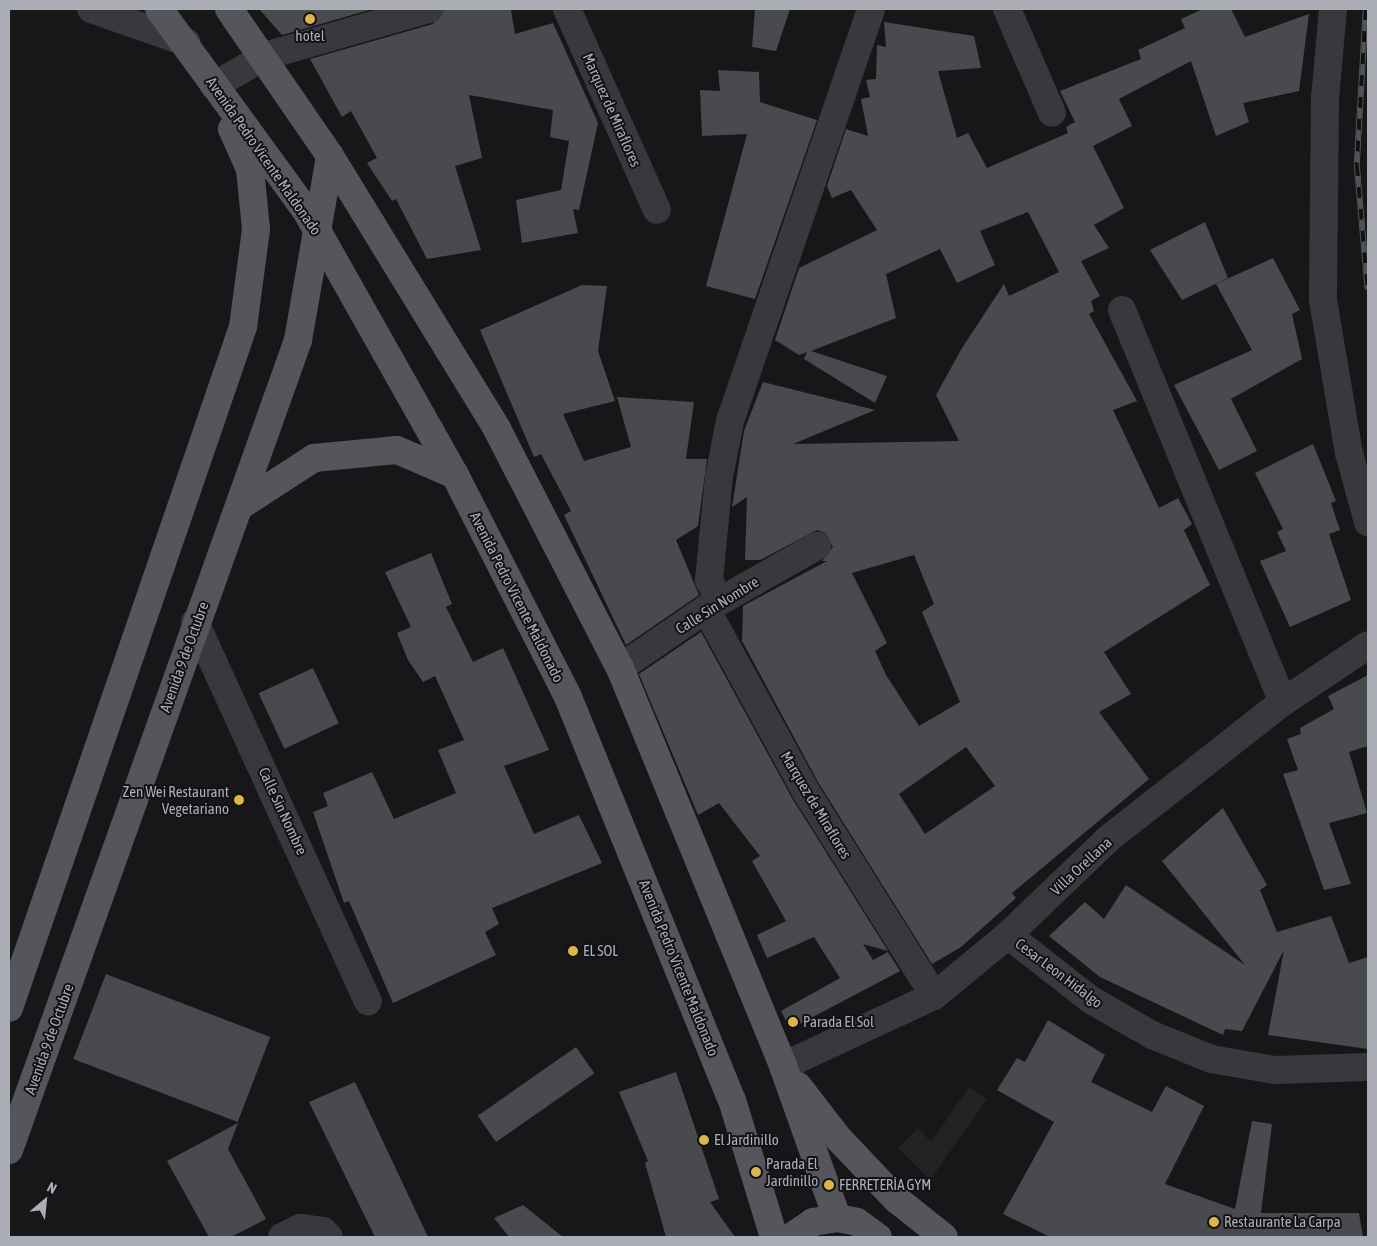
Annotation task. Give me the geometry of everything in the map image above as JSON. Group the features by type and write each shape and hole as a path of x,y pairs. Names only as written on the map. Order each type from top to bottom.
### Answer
{"main road":[{"name":"Avenida Pedro Vicente Maldonado","path":"159,9 186,42 214,86 315,227 455,475 568,696 732,1100 774,1237"},
{"path":"229,9 264,56 330,156 497,429 620,668 783,1066 837,1218"},
{"path":"9,1008 243,327 256,229 250,169 214,86"},
{"name":"Avenida 9 de Octubre","path":"9,1150 195,622 243,504 298,340 315,227 330,156"},
{"path":"243,504 314,458 397,450 455,475"},
{"path":"783,1066 839,1139 896,1199 944,1237"},
{"path":"790,1237 813,1222 837,1218 858,1222 878,1237"}],"street":[{"path":"91,9 186,42"},
{"path":"214,86 264,56 429,9"},
{"name":"Marquez de Miraflores","path":"566,9 657,210"},
{"name":"Marquez de Miraflores","path":"871,9 730,421 719,477 709,580 713,605 805,790 934,996"},
{"path":"1007,9 1052,113"},
{"path":"1333,9 1325,99 1323,300 1349,453 1368,522"},
{"path":"1122,310 1283,702"},
{"name":"Calle Sin Nombre","path":"620,668 713,605 817,546"},
{"name":"Calle Sin Nombre","path":"195,622 368,1001"},
{"name":"Villa Orellana","path":"783,1066 934,996 1008,935 1108,840 1283,702 1368,645"},
{"name":"Cesar Leon Hidalgo","path":"1008,935 1091,1000 1152,1035 1211,1059 1275,1070 1368,1068"},
{"path":"282,1237 300,1228 323,1231 329,1237"}],"shaded area":[{"path":"969,1087 987,1099 930,1180 898,1148 918,1128 931,1142"}],"building":[{"name":"hotel","path":"259,9 373,9 282,35"},
{"path":"444,9 511,10 515,34 553,23 598,123 579,210 573,209 578,233 522,243 516,200 561,190 569,141 550,137 553,110 469,95 482,158 455,166 481,250 427,259 396,199 392,201 367,163 377,158 351,111 342,117 310,59 433,24"},
{"path":"755,9 790,9 776,51 752,47"},
{"path":"1203,9 1231,9 1245,37 1309,14 1299,91 1243,103 1249,122 1216,136 1191,61 1119,99 1132,126 1093,146 1124,208 1094,225 1109,248 1081,261 1100,296 1091,301 1094,311 1089,314 1137,401 1113,410 1159,508 1178,498 1192,524 1184,530 1210,585 1104,652 1131,694 1099,712 1149,779 1012,893 1016,898 961,947 932,964 818,782 742,641 743,606 827,561 822,561 833,547 825,533 817,530 760,560 745,560 747,497 732,507 744,431 763,382 875,410 793,444 959,441 936,395 962,348 1004,284 1009,296 1059,272 1028,212 980,231 995,265 957,283 940,249 886,274 896,318 811,351 887,376 875,403 804,359 807,352 799,355 775,340 799,268 877,230 851,190 832,198 827,186 846,129 868,136 861,99 870,97 866,80 876,79 877,45 886,47 884,22 974,36 981,68 938,71 957,138 968,133 987,168 1068,133 1066,127 1075,122 1060,91 1141,59 1138,50 1185,28 1181,19","holes":["914,555 934,604 922,612 960,702 919,726 886,675 875,651 887,643 852,573","966,747 995,786 925,834 899,794"]},
{"path":"718,70 759,72 760,102 817,120 755,299 706,286 747,134 702,136 700,90 720,91"},
{"path":"1205,222 1228,278 1182,300 1150,250"},
{"path":"1273,258 1300,310 1292,314 1302,359 1231,399 1257,451 1219,470 1174,385 1252,350 1216,284"},
{"path":"582,285 607,286 598,351 615,401 563,414 584,461 631,447 617,397 694,402 686,459 707,459 698,526 676,540 699,595 626,645 564,515 571,511 541,454 534,457 480,330"},
{"path":"1313,444 1336,501 1331,503 1340,530 1329,534 1351,600 1290,627 1260,561 1286,551 1277,532 1283,529 1255,473"},
{"path":"431,553 452,604 446,607 473,662 503,648 549,750 504,766 534,834 579,815 602,863 492,908 499,924 485,932 496,955 393,1003 349,901 344,903 313,812 328,806 323,793 372,772 394,819 456,793 438,750 464,740 435,676 423,682 408,660 397,633 411,627 385,572"},
{"path":"701,632 792,798 888,951 863,944 873,960 888,952 900,971 790,1029 781,1011 840,978 814,937 767,958 757,935 786,921 752,861 760,856 719,803 698,815 639,674"},
{"path":"313,668 339,723 284,749 259,693"},
{"path":"1368,675 1368,746 1349,752 1367,813 1329,823 1351,884 1324,890 1283,774 1298,770 1287,739 1301,734 1300,728 1334,709 1328,696"},
{"path":"1223,808 1267,885 1260,890 1277,932 1331,916 1349,963 1368,957 1368,1049 1268,1035 1284,950 1242,1031 1225,1029 1223,1035 1100,977 1049,936 1085,902 1104,919 1126,885 1245,965 1162,861"},
{"path":"106,974 270,1037 238,1122 73,1059"},
{"path":"1048,1020 1105,1055 1091,1082 1152,1112 1166,1086 1204,1106 1165,1184 1235,1209 1252,1121 1272,1124 1261,1213 1359,1213 1363,1237 1050,1237 1003,1214 1054,1122 997,1090 1017,1058 1025,1062"},
{"path":"576,1047 594,1073 496,1142 478,1116"},
{"path":"676,1072 719,1199 710,1202 735,1237 666,1237 645,1163 648,1161 619,1092"},
{"path":"355,1082 428,1237 375,1237 309,1102"},
{"path":"238,1123 228,1149 266,1219 231,1237 209,1237 167,1161"},
{"path":"523,1205 563,1237 509,1237 494,1218"}],"railway":[{"path":"1366,9 1357,165 1368,290"}],"place":[{"name":"hotel","path":"310,19"},
{"name":"Zen Wei Restaurant Vegetariano","path":"239,800"},
{"name":"EL SOL","path":"573,951"},
{"name":"Parada El Sol","path":"793,1022"},
{"name":"El Jardinillo","path":"704,1140"},
{"name":"Parada El Jardinillo","path":"756,1172"},
{"name":"FERRETERÍA GYM","path":"829,1185"},
{"name":"Restaurante La Carpa","path":"1214,1222"}]}
